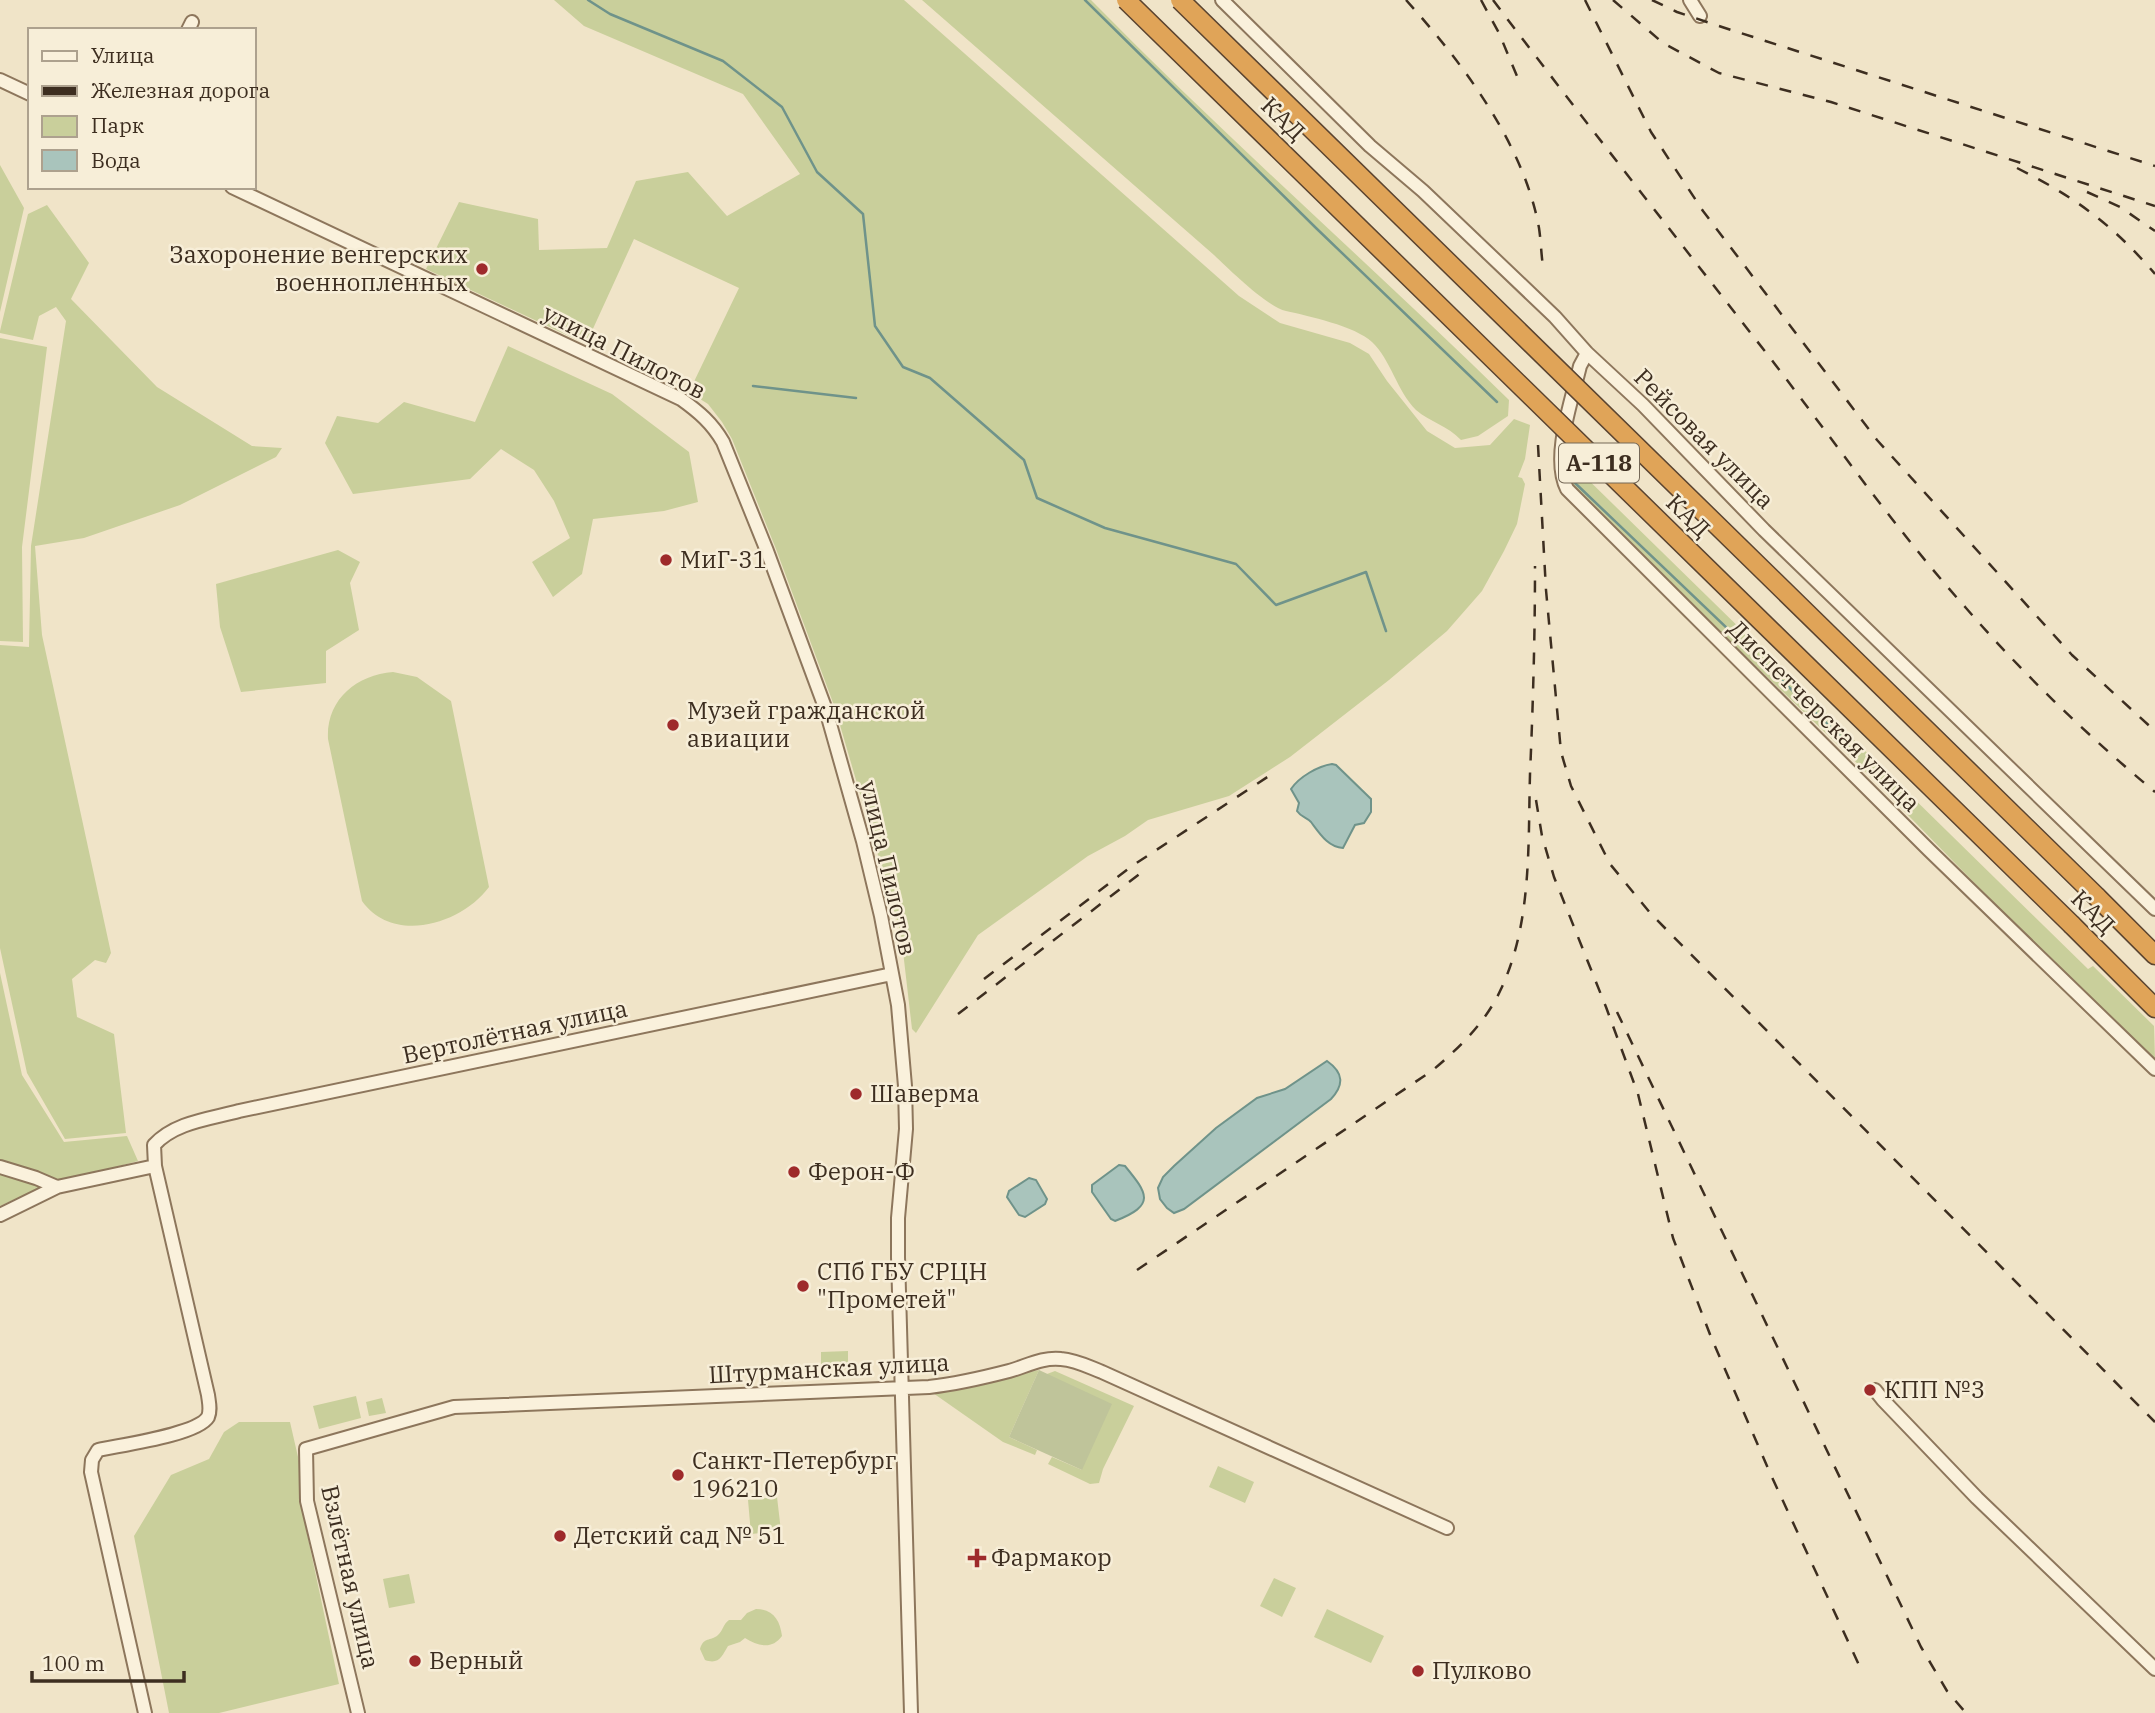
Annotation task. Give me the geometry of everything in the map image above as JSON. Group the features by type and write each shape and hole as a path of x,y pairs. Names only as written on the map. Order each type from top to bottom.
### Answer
{"highway":[{"name":"КАД","path":"1126,0 2155,1008"},
{"name":"КАД","path":"1180,0 2155,955"}],"street":[{"name":"Рейсовая улица","path":"1222,0 1370,146 1423,191 1555,317 1587,353 1643,405 1764,530 2155,909"},
{"path":"1690,0 1700,16"},
{"path":"0,80 28,92"},
{"name":"улица Пилотов","path":"236,189 681,399 702,413 715,427 723,442 826,710 863,841 901,1026 906,1129 898,1218 911,1713"},
{"name":"Диспетчерская улица","path":"1587,353 1580,366 1560,460 1562,479 1567,489 1928,850 2155,1069"},
{"name":"Вертолётная улица","path":"155,1166 154,1146 172,1130 239,1111 892,974"},
{"path":"0,1215 57,1187 155,1166 210,1407 208,1416 201,1424 185,1432 97,1450 92,1460 91,1472 145,1713"},
{"path":"0,1167 57,1187"},
{"name":"Штурманская улица","path":"306,1449 454,1407 902,1389 954,1384 1045,1359 1070,1361 1102,1372 1447,1528"},
{"path":"1875,1390 1977,1498 2155,1669"},
{"name":"Взлётная улица","path":"306,1449 307,1501 358,1713"}],"green space":[{"path":"554,0 904,0 1239,296 1280,323 1350,343 1369,354 1427,431 1455,448 1490,445 1514,419 1530,425 1525,459 1518,477 1522,478 1525,484 1517,524 1482,591 1447,631 1290,757 1229,796 1148,820 1088,856 978,935 916,1033 912,1029 901,934 835,708 732,439 708,404 689,392 739,288 634,239 586,344 426,269 459,202 538,219 539,250 607,248 636,181 688,172 727,216 800,174 743,94 584,26"},
{"path":"922,0 1091,0 1194,102 1509,400 1508,416 1478,436 1461,440 1421,414 1409,402 1379,349 1372,342 1343,326 1278,308 1259,295"},
{"path":"0,165 24,208 0,312"},
{"path":"47,205 89,263 71,299 157,387 252,446 282,448 276,457 180,505 84,538 35,546 42,635 111,953 106,963 95,960 72,979 77,1017 114,1034 126,1133 65,1139 27,1073 0,948 0,645 29,647 31,546 66,321 56,307 39,316 33,340 0,331 28,214"},
{"path":"0,338 47,347 22,547 23,642 0,641"},
{"path":"508,346 612,394 689,452 698,502 664,511 593,519 582,574 553,597 532,562 570,538 554,501 534,470 501,449 470,479 353,494 325,443 337,416 378,423 404,402 475,422"},
{"path":"1567,459 2088,969 2093,966 2154,1026 2155,1060 1996,905 1861,767 1657,571 1577,490 1569,479"},
{"path":"338,550 360,562 350,583 359,630 326,651 326,683 241,692 220,627 216,584"},
{"path":"393,672 417,677 451,701 489,887 462,911 445,919 409,926 391,923 375,915 362,901 328,739 332,712 346,692 367,678"},
{"path":"0,973 22,1075 64,1142 127,1136 138,1161 41,1187 0,1206"},
{"path":"848,1351 848,1369 821,1370 821,1352"},
{"path":"1039,1370 1009,1437 1037,1450 1035,1455 1003,1442 933,1393"},
{"path":"1039,1370 1112,1404 1082,1470 1009,1437"},
{"path":"1055,1371 1134,1406 1103,1469 1099,1483 1090,1484 1048,1464 1052,1457 1082,1470 1047,1374"},
{"path":"356,1396 361,1418 319,1429 313,1406"},
{"path":"382,1398 386,1413 369,1416 366,1402"},
{"path":"239,1422 290,1422 301,1470 302,1510 339,1684 219,1713 169,1713 134,1536 171,1475 209,1459 224,1432"},
{"path":"1218,1466 1254,1482 1245,1503 1209,1487"},
{"path":"777,1497 781,1531 751,1534 748,1500"},
{"path":"409,1574 415,1603 389,1608 383,1579"},
{"path":"1274,1578 1296,1588 1282,1617 1260,1606"},
{"path":"756,1609 775,1616 782,1636 778,1640 765,1645 745,1638 728,1646 717,1660 705,1660 700,1649 703,1642 718,1635 729,1620 741,1620"},
{"path":"1327,1609 1384,1636 1371,1663 1314,1637"}],"water":[{"path":"1332,764 1371,799 1371,812 1364,823 1355,825 1343,848 1329,842 1297,811 1299,803 1291,789 1309,773"},
{"path":"1327,1061 1337,1070 1340,1079 1338,1089 1331,1099 1184,1209 1174,1213 1167,1208 1160,1199 1158,1188 1163,1177 1174,1166 1216,1128 1257,1098 1285,1089"},
{"path":"1119,1165 1125,1166 1133,1176 1143,1191 1144,1198 1137,1210 1115,1221 1092,1192 1092,1185"},
{"path":"1029,1178 1036,1180 1047,1199 1045,1204 1025,1217 1019,1215 1007,1197 1009,1191"}],"waterway":[{"path":"588,0 610,14 723,61 782,107 817,172 863,214 875,326 903,367 930,378 1024,460 1037,498 1105,528 1236,564 1276,605 1366,572 1386,631"},
{"path":"1085,0 1497,402"},
{"path":"753,386 856,398"},
{"path":"1574,482 1841,737"}],"railway":[{"path":"1406,0 1469,77 1505,135 1531,197 1539,228 1543,266"},
{"path":"1481,0 1499,33 1519,81"},
{"path":"1493,0 1941,579 2033,681 2155,792"},
{"path":"1585,0 1651,132 1703,211 1877,440 2072,655 2155,731"},
{"path":"1613,0 1663,43 1719,73 1831,102 2155,206"},
{"path":"1652,0 1677,12 1722,27 2155,166"},
{"path":"2017,168 2092,213 2123,240 2155,274"},
{"path":"2087,192 2120,207 2155,231"},
{"path":"1538,445 1546,590 1561,752 1571,786 1610,864 1651,914 2155,1422"},
{"path":"1137,1270 1433,1070 1472,1033 1495,1001 1511,964 1518,938 1526,883 1535,566"},
{"path":"984,979 1132,866 1272,774"},
{"path":"1536,800 1542,836 1554,877 1638,1094 1673,1238 1711,1337 1770,1473 1859,1665"},
{"path":"958,1014 1146,869"},
{"path":"1617,1012 1921,1647 1947,1691 1966,1713"}],"place":[{"name":"Захоронение венгерских военнопленных","path":"482,269"},
{"name":"МиГ-31","path":"666,560"},
{"name":"Музей гражданской авиации","path":"673,725"},
{"name":"Шаверма","path":"856,1094"},
{"name":"Ферон-Ф","path":"794,1172"},
{"name":"СПб ГБУ СРЦН \"Прометей\"","path":"803,1286"},
{"name":"КПП №3","path":"1870,1390"},
{"name":"Санкт-Петербург 196210","path":"678,1475"},
{"name":"Детский сад № 51","path":"560,1536"},
{"name":"Фармакор","path":"977,1558"},
{"name":"Верный","path":"415,1661"},
{"name":"Пулково","path":"1418,1671"}]}
